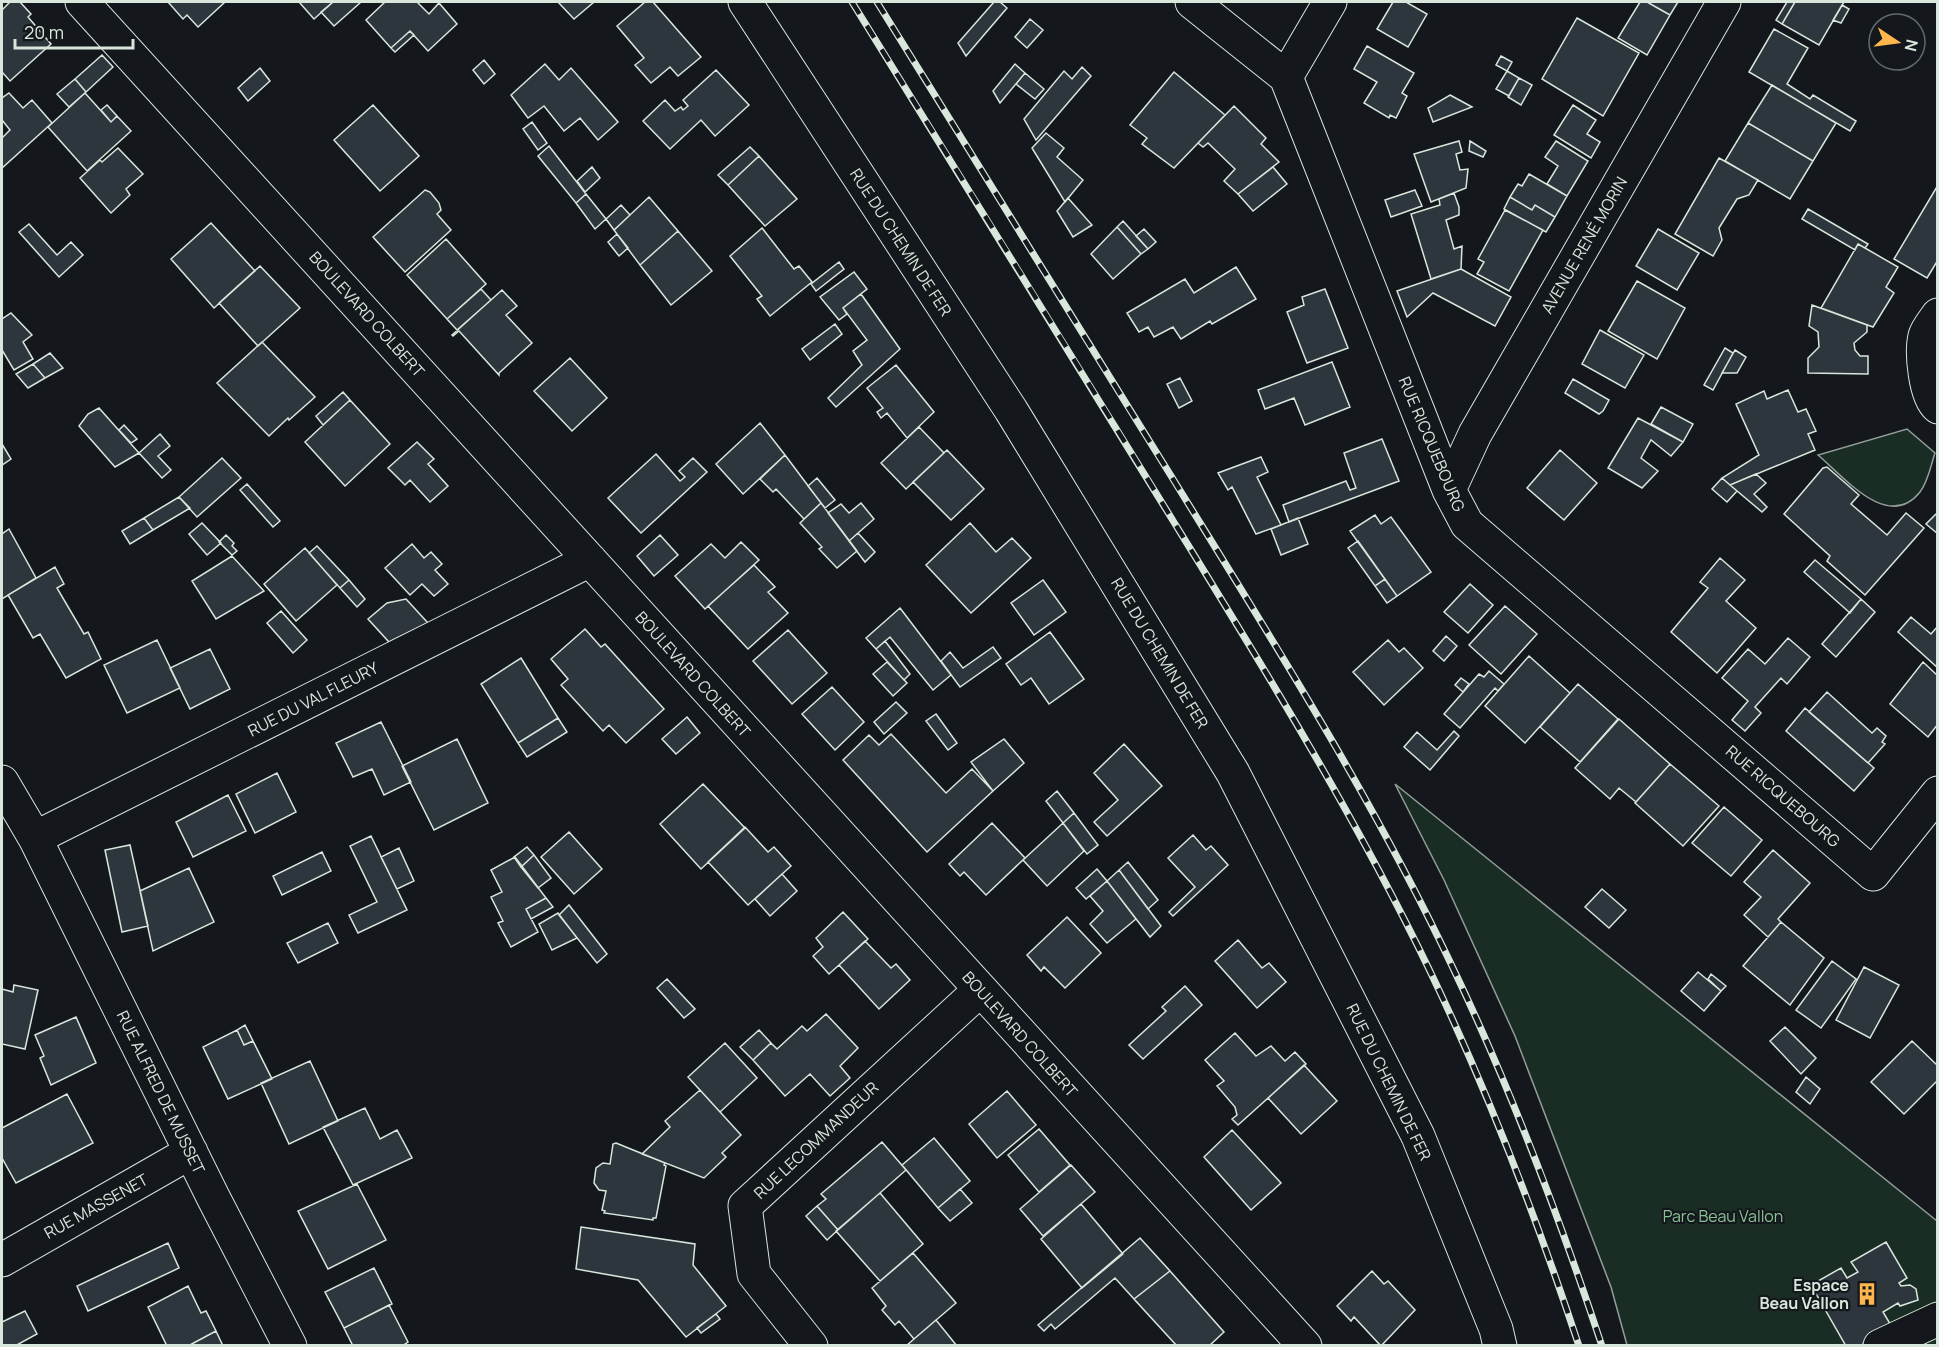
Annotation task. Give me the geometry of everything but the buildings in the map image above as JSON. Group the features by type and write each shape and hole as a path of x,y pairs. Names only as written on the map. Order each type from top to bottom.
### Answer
{"street":[{"name":"BOULEVARD COLBERT","path":"82,2 1305,1346"},
{"name":"RUE DU CHEMIN DE FER","path":"745,2 1011,410 1233,772 1418,1137 1496,1329 1500,1346"},
{"name":"RUE RICQUEBOURG","path":"1192,2 1286,77 1449,490 1467,524 1873,874 1938,793"},
{"path":"1286,77 1330,2"},
{"name":"AVENUE RENÉ MORIN","path":"1449,490 1475,434 1724,2"},
{"path":"1938,315 1925,336 1925,377 1933,403 1938,406"},
{"name":"RUE DU VAL FLEURY","path":"35,838 590,560"},
{"name":"RUE ALFRED DE MUSSET","path":"2,782 35,838 290,1346"},
{"name":"RUE LECOMMANDEUR","path":"811,1346 754,1274 745,1206 980,990"},
{"name":"RUE MASSENET","path":"2,1260 191,1152"},
{"path":"1880,1346 1938,1319"}],"green space":[{"path":"1907,429 1935,453 1923,488 1907,503 1894,506 1881,504 1867,497 1818,455"},
{"name":"Parc Beau Vallon","path":"1395,784 1937,1221 1937,1345 1627,1345 1611,1287 1515,1036 1444,880"}],"railway":[{"path":"852,2 1239,629 1306,740 1369,852 1450,1013 1490,1106 1546,1249 1579,1346"},
{"path":"877,2 1247,598 1388,841 1474,1012 1514,1106 1569,1249 1602,1346"}],"place":[{"name":"Espace Beau Vallon","path":"1867,1294"}]}
